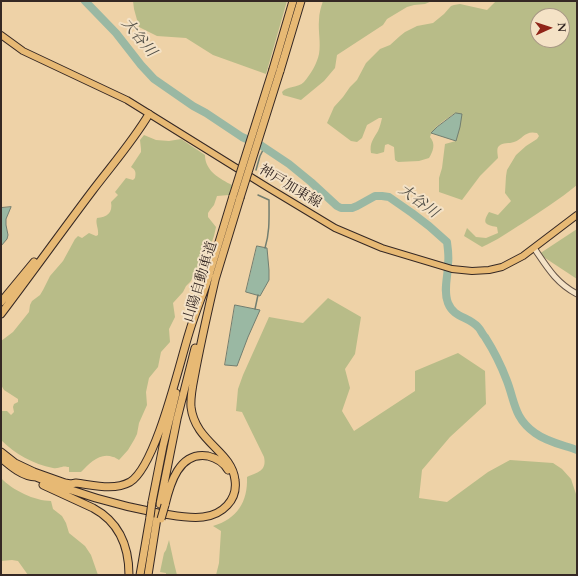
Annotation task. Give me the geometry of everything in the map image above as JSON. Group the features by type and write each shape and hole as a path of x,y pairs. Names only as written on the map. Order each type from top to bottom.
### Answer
{"highway":[{"name":"山陽自動車道","path":"276,70 293,1"},
{"name":"山陽自動車道","path":"140,575 156,518 183,395 237,197 276,70 300,1"},
{"path":"1,302 39,255 119,148 138,124 149,114"},
{"path":"1,314 60,233 138,132 149,114"},
{"name":"山陽自動車道","path":"159,504 163,446 177,387 207,282 237,197"},
{"path":"1,458 15,469 31,477 109,502 194,518 207,517 219,513 227,507 233,498 236,483 232,468 198,429 193,416 191,403 199,353 216,276"},
{"path":"71,484 76,483 107,487 121,486 133,480 141,470 152,447 165,412 207,282"},
{"path":"1,452 25,469 71,484 81,490 125,502 166,510 200,514 215,510 224,504 231,490 232,483 228,470 218,460 210,457 199,456 188,460 180,467 174,477 159,504 156,518 152,575"},
{"path":"31,477 34,481 101,512 111,521 118,530 125,545 128,560 128,575"},
{"name":"山陽自動車道","path":"148,575 156,518"}],"main road":[{"name":"神戸加東線","path":"1,35 23,51 127,100 272,191 335,228 382,248 448,268 472,271 488,270 502,267 523,256 577,215"}],"street":[{"path":"534,248 560,283 567,289 577,294"}],"green space":[{"path":"133,1 287,1 266,74 213,55 186,38 157,36 139,27"},
{"path":"323,1 432,1 425,4 407,7 387,19 383,25 337,55 335,68 324,81 301,100 283,95 282,92 284,90 302,84 311,73 317,62 320,50 319,15"},
{"path":"496,1 577,1 577,185 523,223 482,247 464,236 467,228 476,237 486,238 498,233 497,227 487,224 485,221 489,212 498,215 511,201 505,193 507,170 516,155 537,139 539,136 537,133 533,132 527,134 517,141 499,146 497,150 498,158 480,176 462,200 439,192 439,178 442,168 445,144 456,141 455,113 431,133 430,137 433,142 432,153 429,158 419,161 398,162 395,160 394,147 388,144 385,145 384,152 377,154 371,153 371,143 379,129 382,118 379,118 367,125 362,138 357,142 351,141 327,123 334,107 357,80 366,63 380,49 390,45 405,32 417,26 433,23 451,6 460,4 487,10"},
{"path":"144,135 156,140 169,141 181,139 205,155 210,170 218,177 232,185 229,195 217,196 214,205 208,213 208,217 216,227 214,236 206,258 195,270 191,281 173,303 175,317 169,329 170,342 161,352 158,367 149,378 146,392 147,405 139,423 137,434 128,450 119,460 108,456 100,457 81,472 69,472 69,467 54,468 38,464 12,450 1,440 1,411 7,411 11,415 14,412 14,404 18,402 18,399 4,390 1,385 1,341 13,332 29,312 32,301 40,295 50,276 63,261 75,239 78,236 82,238 89,233 96,236 98,235 96,222 97,218 104,217 110,212 111,202 118,195 115,192 126,178 133,180 135,178 136,175 134,169 131,167 141,152 140,140"},
{"path":"577,229 577,279 539,254"},
{"path":"328,298 361,317 355,354 345,369 350,388 342,411 354,431 415,391 415,371 458,353 485,371 486,404 450,437 422,470 419,498 447,502 488,472 510,460 553,463 562,469 571,479 577,497 577,575 216,575 219,563 221,531 213,526 229,519 235,514 243,502 247,486 247,477 261,470 265,462 242,412 236,411 238,389 243,375 269,317 303,323"},
{"path":"1,478 17,491 31,497 51,501 53,509 62,516 66,523 69,533 85,546 91,555 98,575 28,575 18,561 1,561"},
{"path":"169,540 177,575 166,575 166,573 160,572 164,553"}],"shaded area":[{"path":"456,113 462,114 456,141 431,133 437,127"},
{"path":"11,207 6,219 7,239 1,246 1,208"},
{"path":"257,246 267,248 269,270 269,280 260,296 246,292"},
{"path":"235,305 260,310 237,366 225,365"}],"waterway":[{"name":"大谷川","path":"85,1 116,33 154,79 242,137 262,146 289,164 337,206 341,208 352,208 375,196 389,197 429,226 447,242 448,269 446,293 448,303 451,308 457,314 474,323 485,337 502,369 516,409 523,422 535,433 545,439 577,450"},
{"path":"256,170 264,148"},
{"path":"258,195 269,200 269,218 265,248"},
{"path":"255,309 258,295"}]}
